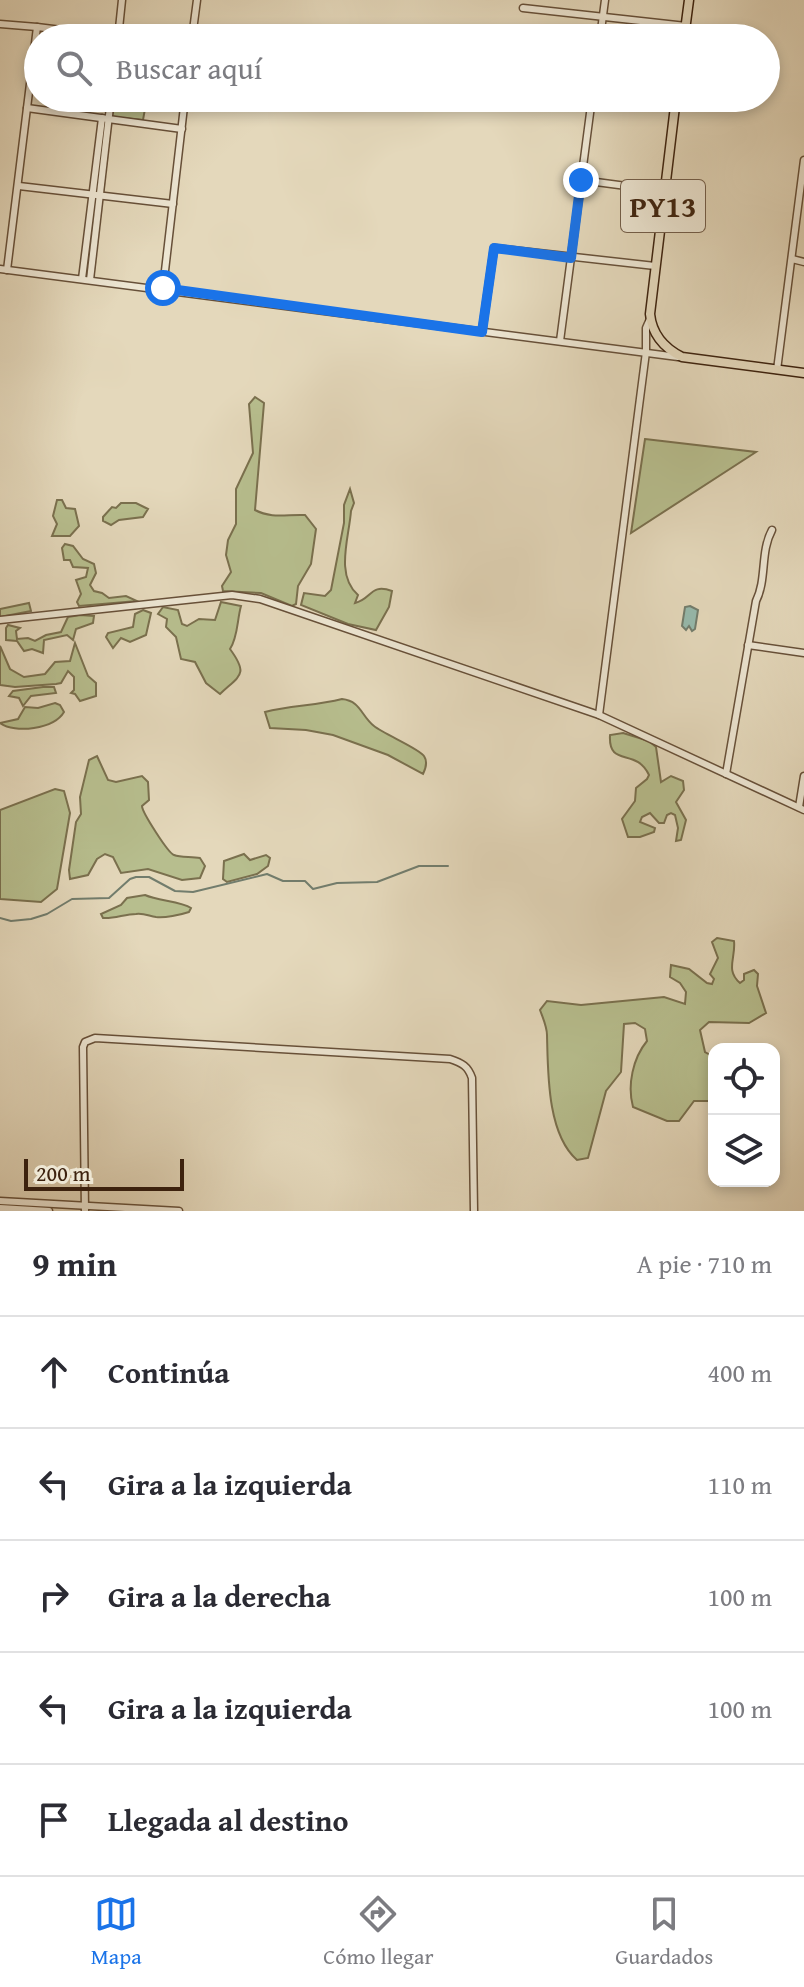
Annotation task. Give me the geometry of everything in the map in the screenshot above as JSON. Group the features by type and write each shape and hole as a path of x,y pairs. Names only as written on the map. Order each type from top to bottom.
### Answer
{"highway":[{"path":"686,24 689,0"},
{"name":"PY13","path":"650,319 674,112"},
{"path":"650,319 651,326 663,343 682,357 804,373"}],"street":[{"path":"119,24 122,0"},
{"path":"194,24 197,0"},
{"path":"602,24 605,0"},
{"path":"523,8 668,24"},
{"path":"0,24 24,26"},
{"path":"27,112 19,186 3,270 163,288 682,357"},
{"path":"59,112 182,129"},
{"path":"86,279 108,112"},
{"path":"163,288 184,112"},
{"path":"560,341 590,112"},
{"path":"777,370 804,160"},
{"path":"581,180 664,191"},
{"path":"19,186 173,204"},
{"path":"482,332 494,248 655,266"},
{"path":"792,259 804,262"},
{"path":"599,715 646,352 646,328 650,319"},
{"path":"761,529 767,540"},
{"path":"726,774 756,601 762,583 767,540 772,530"},
{"path":"0,620 232,595 260,599 599,715 802,808 804,776"},
{"path":"748,645 804,653"},
{"path":"85,1208 83,1047 85,1042 95,1038 450,1059 462,1063 469,1069 472,1078 474,1211"},
{"path":"0,1201 179,1211"},
{"path":"0,1208 49,1211"}],"green space":[{"path":"113,112 144,112 143,120 112,117"},
{"path":"255,397 264,403 255,510 274,515 305,515 316,529 311,564 298,586 296,604 292,606 261,593 223,591 222,586 231,572 226,555 228,540 236,524 236,489 253,453 249,404"},
{"path":"645,439 756,452 631,533"},
{"path":"350,489 354,503 345,567 351,587 358,595 355,603 375,590 392,591 389,607 376,630 348,624 301,605 304,593 325,596 331,590 344,523 344,505"},
{"path":"57,500 62,500 66,508 75,509 79,526 70,536 52,536 57,524 53,516"},
{"path":"121,503 136,503 148,509 143,517 119,520 111,525 103,521 112,507 116,508"},
{"path":"65,544 73,546 83,559 94,564 96,573 90,585 94,591 109,598 126,596 137,601 79,606 77,602 81,594 76,580 86,577 88,568 73,567 70,560 64,560 62,548"},
{"path":"221,602 241,606 230,649 239,664 240,674 220,694 206,683 195,662 181,659 176,637 166,627 167,619 158,614 163,607 178,610 182,624 187,626 199,619 215,620"},
{"path":"29,603 31,611 0,617 0,609"},
{"path":"143,610 151,613 146,635 130,642 121,638 113,648 106,637 108,633 133,627 135,614"},
{"path":"94,616 93,623 76,629 73,640 67,635 44,640 43,653 32,649 24,651 17,641 6,640 8,625 20,628 16,631 17,639 35,641 61,632 68,617"},
{"path":"75,643 88,676 96,683 96,696 80,701 71,693 74,677 68,671 61,683 15,687 0,685 0,646 10,669 24,677 45,674 55,662 70,661"},
{"path":"54,687 56,693 31,696 23,706 19,698 9,696 13,691"},
{"path":"342,699 357,706 374,726 421,753 426,763 423,774 388,755 333,735 270,728 265,712"},
{"path":"55,703 64,712 43,726 24,729 0,723 18,719 25,707 38,708"},
{"path":"623,733 649,741 656,747 661,782 671,776 683,781 684,790 676,802 686,820 681,840 676,841 678,828 675,815 671,813 664,823 659,823 650,813 642,817 640,822 655,828 654,832 628,837 622,819 635,801 636,788 649,775 637,762 613,751 610,735"},
{"path":"97,756 108,780 116,782 142,776 148,782 149,800 142,806 146,816 171,853 200,858 205,866 200,878 182,880 148,869 121,873 113,857 105,854 97,859 88,875 70,879 76,822 81,814 80,797 89,760"},
{"path":"55,789 64,791 70,813 57,889 41,902 0,899 0,810"},
{"path":"244,854 250,860 266,855 270,858 268,866 257,874 227,882 223,879 224,861"},
{"path":"145,895 191,908 189,912 164,917 139,914 103,918 101,914 121,905 127,898"},
{"path":"717,938 734,941 733,973 740,983 744,980 744,974 754,970 758,974 757,986 766,1013 749,1023 709,1022 700,1030 708,1054 708,1101 694,1101 679,1121 667,1121 633,1107 632,1072 647,1041 645,1029 635,1023 624,1024 621,1072 606,1091 588,1158 577,1160 567,1149 555,1119 549,1084 547,1032 540,1010 547,1001 581,1005 664,997 685,1004 686,992 680,983 670,977 671,965 689,969 712,984 714,979 710,974 718,958 712,942"}],"water":[{"path":"685,607 698,610 692,631 689,626 686,630 682,626"}],"waterway":[{"path":"0,918 11,921 31,919 47,914 72,899 109,898 136,877 149,877 175,891 193,892 267,874 283,881 305,881 313,889 337,883 377,882 419,866 448,866"}],"route":[{"path":"163,288 482,332 494,248 571,258 581,180"}]}
